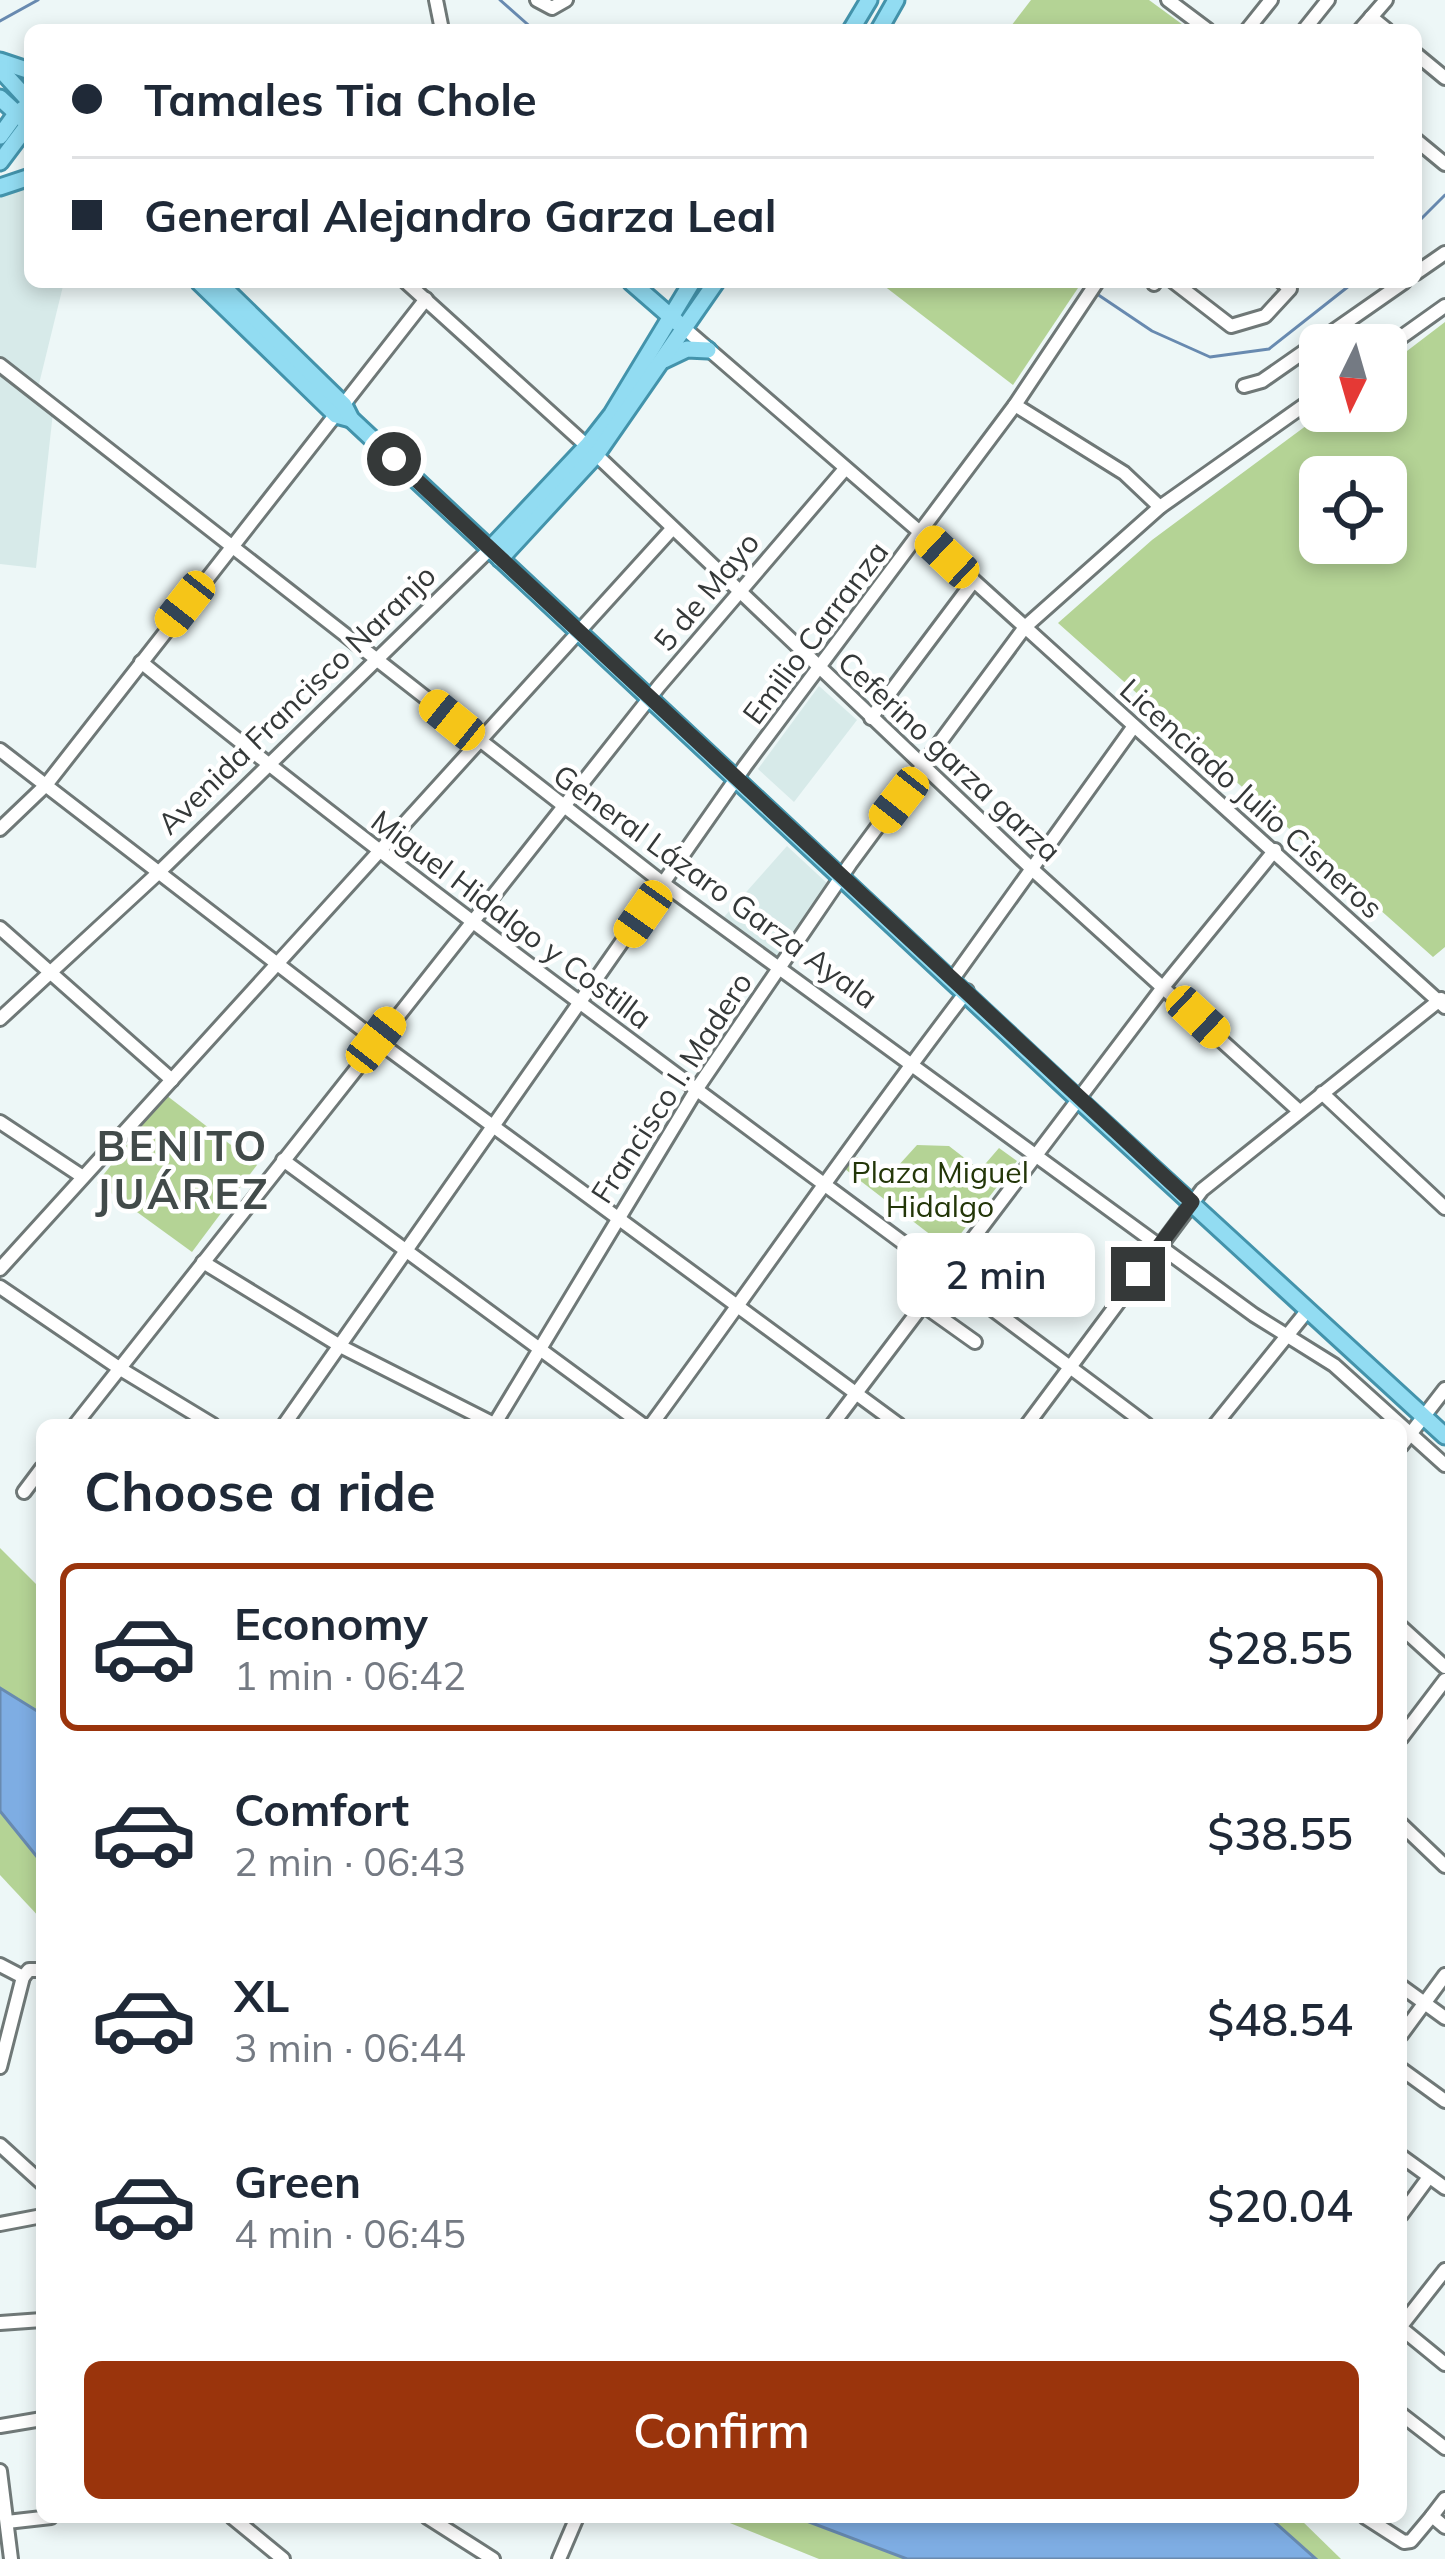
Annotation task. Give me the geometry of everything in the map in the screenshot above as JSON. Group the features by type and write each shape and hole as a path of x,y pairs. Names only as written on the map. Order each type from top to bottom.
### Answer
{"main road":[{"path":"0,65 24,109"},
{"path":"0,136 24,117"},
{"path":"0,162 24,120"},
{"path":"206,288 1445,1436"},
{"path":"224,288 344,413"},
{"path":"638,288 678,322"},
{"path":"644,288 670,294 680,288"},
{"name":"Avenida Francisco Naranjo","path":"495,554 592,450 662,361 689,288"},
{"name":"Avenida Francisco Naranjo","path":"592,450 678,322 710,288"},
{"path":"662,361 687,349 709,350"}],"street":[{"path":"542,3 557,8 566,0"},
{"path":"1168,0 1200,24"},
{"path":"1252,24 1271,0"},
{"path":"1309,24 1328,0"},
{"path":"1365,24 1386,0"},
{"path":"1371,17 1380,24"},
{"name":"Ceferino garza garza","path":"413,288 592,450 1033,870 1298,1111"},
{"name":"Emilio Carranza","path":"288,1419 735,780 1015,405 1093,288"},
{"path":"1182,288 1231,326 1265,316 1289,288"},
{"path":"1244,386 1262,381 1394,288"},
{"path":"0,829 46,785 230,546 344,413 426,299"},
{"path":"1407,333 1445,306"},
{"name":"Licenciado Julio Cisneros","path":"678,322 1443,1001"},
{"name":"General Lázaro Garza Ayala","path":"0,365 664,884 1254,1315 1334,1364 1395,1419"},
{"path":"1015,405 1124,473 1160,508"},
{"name":"Francisco I. Madero","path":"498,1419 698,1088 840,878 1025,626 1160,508 1299,409"},
{"name":"5 de Mayo","path":"80,1419 737,590 844,470"},
{"path":"0,1269 672,529"},
{"name":"Avenida Francisco Naranjo","path":"0,1019 495,554"},
{"path":"872,718 973,582"},
{"name":"Miguel Hidalgo y Costilla","path":"141,662 470,922 1140,1419"},
{"path":"952,980 1134,726"},
{"path":"0,750 376,1040 891,1419"},
{"path":"836,1419 1164,986 1275,850"},
{"path":"0,928 172,1080"},
{"path":"652,1419 967,991"},
{"path":"1031,1419 1192,1202 1298,1111 1443,1001"},
{"path":"1322,1094 1445,1208"},
{"path":"0,1122 82,1177"},
{"path":"283,1160 638,1419"},
{"path":"203,1262 342,1347 483,1419"},
{"path":"0,1286 203,1419"},
{"path":"923,1305 975,1342"},
{"path":"1220,1419 1307,1311"},
{"path":"1407,1438 1445,1389"},
{"name":"General Lázaro Garza Ayala","path":"1407,1429 1445,1465"},
{"path":"24,1492 36,1476"},
{"path":"1407,1632 1445,1667"},
{"path":"1407,1730 1445,1679"},
{"path":"1407,1830 1445,1867"},
{"path":"0,1965 23,1977"},
{"path":"0,2067 23,1977 36,1970"},
{"path":"1407,2027 1445,1975"},
{"path":"1407,1990 1445,2018"},
{"path":"1407,2073 1445,2101"},
{"path":"0,2145 36,2177"},
{"path":"1407,2160 1445,2188"},
{"path":"1407,2207 1429,2177"},
{"path":"0,2224 36,2217"},
{"path":"1407,2320 1444,2274"},
{"path":"0,2323 36,2320"},
{"path":"1407,2332 1445,2364"},
{"path":"1407,2419 1445,2448"},
{"path":"0,2426 36,2421"},
{"path":"0,2471 11,2559"},
{"path":"1374,2523 1404,2542 1411,2541 1445,2499"},
{"path":"1432,2516 1445,2528"},
{"path":"7,2522 36,2519"},
{"path":"239,2523 283,2559"},
{"path":"437,2523 493,2559"},
{"path":"559,2559 574,2523"}],"shaded area":[{"path":"24,186 24,288 63,288 38,388 53,412 36,568 0,564 0,192"},
{"path":"819,686 857,720 794,802 758,769"},
{"path":"787,846 829,885 777,958 724,917"}],"green space":[{"path":"1031,0 1149,0 1182,24 1013,24"},
{"path":"887,288 1078,288 1013,385"},
{"path":"1445,322 1445,947 1433,957 1058,623 1152,540 1299,431 1407,432 1407,351"},
{"path":"166,1095 257,1165 192,1252 97,1183"},
{"name":"Plaza Miguel Hidalgo","path":"917,1145 949,1146 980,1170 999,1148 1017,1161 949,1249 845,1169 857,1157 888,1177"},
{"path":"0,1548 36,1584 36,1914 0,1875"},
{"path":"730,2523 1304,2523 1341,2559 819,2559"}],"water":[{"path":"0,1688 36,1710 36,1856 0,1811"},
{"path":"812,2523 1276,2523 1316,2559 907,2559"}],"waterway":[{"path":"0,21 38,0"},
{"path":"500,0 527,24"},
{"path":"1422,218 1445,195"},
{"path":"1097,294 1152,331 1210,357 1269,349 1346,288"}],"district":[{"name":"BENITO JUÁREZ","path":"183,1170"}],"route":[{"path":"394,459 1192,1202 1138,1274"}]}
